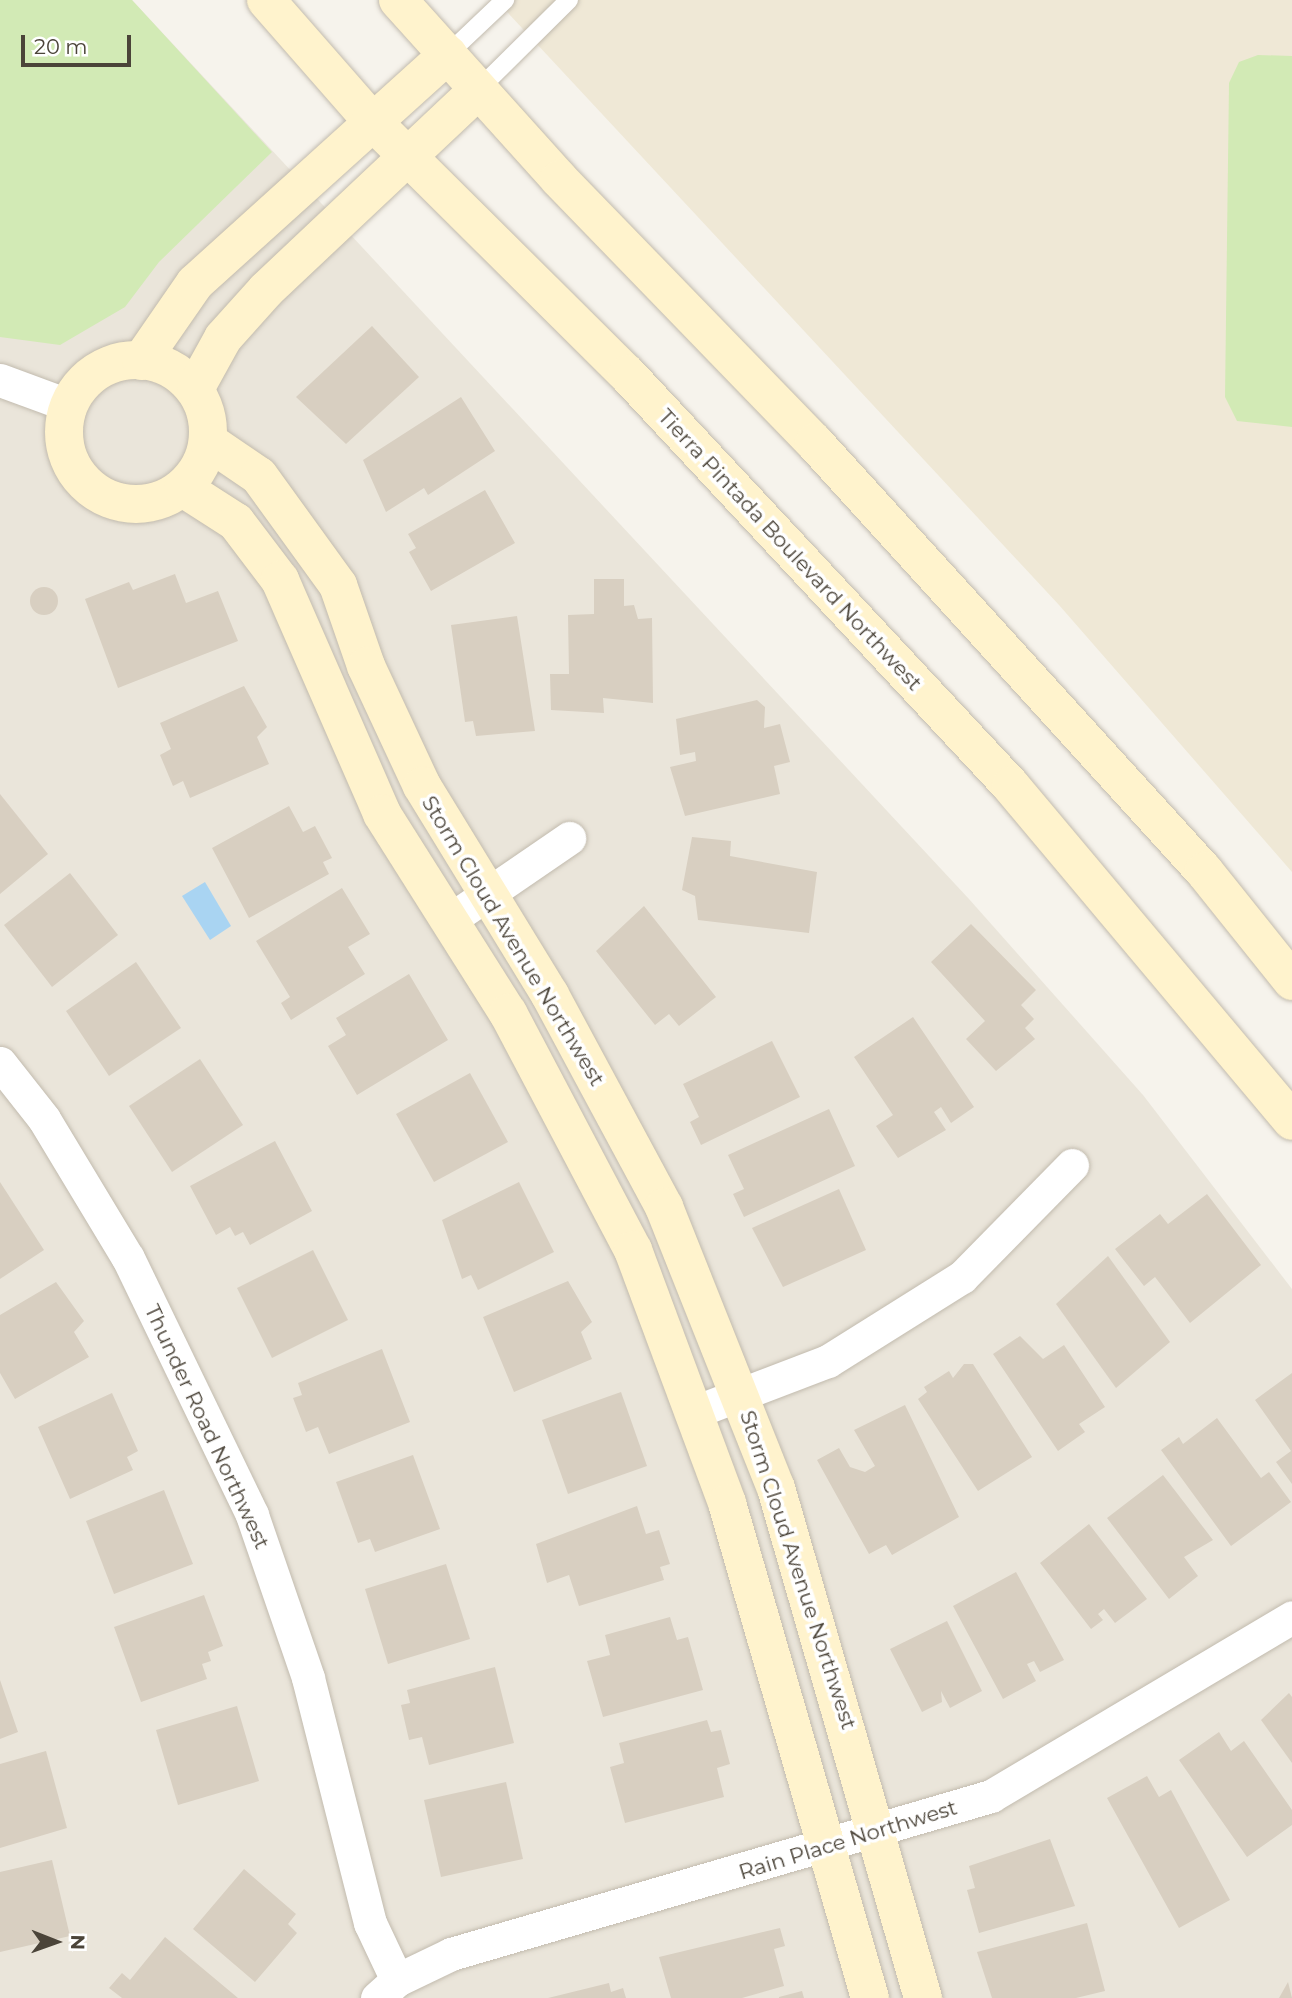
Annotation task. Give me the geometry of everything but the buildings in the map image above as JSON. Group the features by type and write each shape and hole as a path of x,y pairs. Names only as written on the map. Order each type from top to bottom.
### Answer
{"street":[{"name":"Tierra Pintada Boulevard Northwest","path":"266,0 371,120 626,374 1011,786 1292,1121"},
{"path":"398,0 478,90 823,453 1204,871 1292,981"},
{"path":"141,361 195,283 371,120 448,54"},
{"path":"196,387 223,338 267,290 478,90"},
{"path":"141,361 176,370 196,387 209,415 209,442 183,488 143,503 98,493 72,468 61,436 68,405 90,377 141,361"},
{"path":"0,380 68,405"},
{"name":"Storm Cloud Avenue Northwest","path":"209,442 259,476 338,585 366,666 422,786 486,895 550,995 664,1207 742,1395 879,1833 923,1998"},
{"name":"Storm Cloud Avenue Northwest","path":"183,488 236,523 280,580 382,814 508,1013 633,1250 697,1411 870,1998"},
{"path":"448,920 569,838"},
{"name":"Thunder Road Northwest","path":"0,1063 44,1119 128,1258 253,1516 309,1678 387,1989"},
{"path":"697,1411 828,1361 962,1277 1072,1165"},
{"name":"Rain Place Northwest","path":"387,1989 451,1954 828,1849 991,1796 1292,1617"}],"lane":[{"path":"448,54 505,0"},
{"path":"478,90 569,0"}],"shaded area":[{"path":"0,0 132,0 969,899 1143,1095 1292,1289 1292,1998 0,1998"},
{"path":"496,0 1292,0 1292,872 1059,605"}],"green space":[{"path":"0,0 132,0 272,152 159,262 125,307 60,345 0,337"},
{"path":"1258,55 1292,56 1292,427 1237,421 1225,397 1229,83 1239,62"}],"water":[{"path":"205,882 231,926 210,940 182,896"}]}
